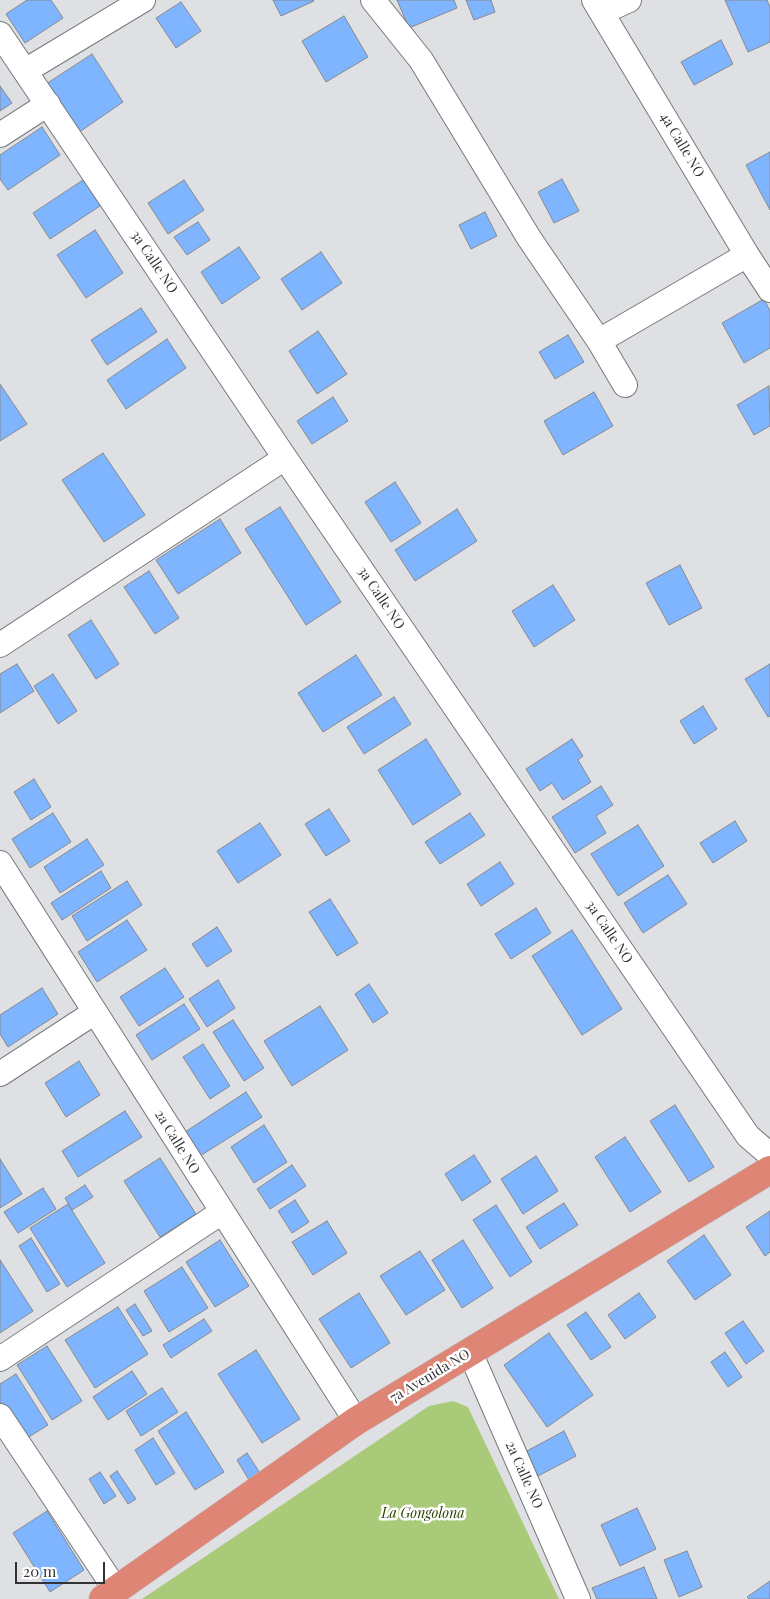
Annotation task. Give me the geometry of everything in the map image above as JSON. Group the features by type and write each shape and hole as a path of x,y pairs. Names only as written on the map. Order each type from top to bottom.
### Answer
{"highway":[{"name":"7a Avenida NO","path":"110,1594 356,1420 770,1170"}],"street":[{"path":"25,71 143,0"},
{"path":"373,0 422,60 529,238 599,341 625,385"},
{"path":"598,6 629,0"},
{"name":"4a Calle NO","path":"598,6 747,255 770,290"},
{"name":"3a Calle NO","path":"0,34 285,458 748,1136 770,1155"},
{"path":"0,135 48,104"},
{"path":"599,341 747,255"},
{"path":"0,645 285,458"},
{"name":"2a Calle NO","path":"0,862 356,1420"},
{"path":"0,1074 95,1012"},
{"path":"0,1359 222,1212"},
{"name":"2a Calle NO","path":"470,1352 578,1599"},
{"path":"0,1416 110,1594"}],"green space":[{"name":"La Gongolona","path":"453,1401 468,1407 559,1599 142,1599 429,1406"}],"building":[{"path":"27,0 51,0 63,18 25,43 6,14"},
{"path":"273,0 313,0 314,1 281,16"},
{"path":"397,0 454,0 457,8 409,28"},
{"path":"466,0 491,0 495,12 474,20"},
{"path":"725,0 767,0 770,7 770,42 748,52"},
{"path":"181,2 201,31 176,48 156,18"},
{"path":"344,16 368,57 326,82 302,41"},
{"path":"721,40 733,64 694,85 681,62"},
{"path":"92,54 123,102 78,133 46,84"},
{"path":"0,86 12,103 0,111"},
{"path":"42,127 60,155 8,190 0,179 0,155"},
{"path":"770,152 770,210 746,165"},
{"path":"86,178 103,204 50,239 33,213"},
{"path":"562,179 579,211 554,223 538,192"},
{"path":"184,180 204,210 168,234 148,203"},
{"path":"485,212 497,236 471,249 459,225"},
{"path":"198,222 210,240 187,255 174,237"},
{"path":"95,230 123,273 86,298 57,255"},
{"path":"239,247 260,278 222,304 201,272"},
{"path":"321,252 342,283 302,310 281,279"},
{"path":"764,299 770,311 770,348 744,363 722,323"},
{"path":"141,308 157,332 107,365 91,340"},
{"path":"318,331 347,374 317,394 289,351"},
{"path":"568,335 584,362 555,379 539,352"},
{"path":"167,339 186,368 126,409 107,380"},
{"path":"0,384 27,424 0,441"},
{"path":"769,386 770,426 754,435 737,405"},
{"path":"594,392 613,426 563,455 544,421"},
{"path":"333,397 348,421 312,444 297,421"},
{"path":"103,453 145,515 104,542 62,480"},
{"path":"395,482 421,523 391,542 365,502"},
{"path":"280,507 341,602 306,625 245,529"},
{"path":"457,509 477,541 415,581 395,550"},
{"path":"220,519 241,553 178,594 156,560"},
{"path":"680,565 702,608 669,625 646,583"},
{"path":"149,571 179,618 155,634 124,587"},
{"path":"553,585 575,620 534,647 512,611"},
{"path":"91,620 119,664 96,679 68,635"},
{"path":"356,655 382,695 323,732 298,693"},
{"path":"17,664 34,691 0,713 0,674"},
{"path":"770,664 770,716 768,717 745,679"},
{"path":"53,674 77,711 58,724 34,686"},
{"path":"394,697 411,724 364,754 347,727"},
{"path":"703,706 717,729 694,744 680,721"},
{"path":"426,739 461,794 413,825 378,770"},
{"path":"572,739 583,756 578,760 591,782 563,800 552,783 540,791 526,769"},
{"path":"34,779 51,807 31,820 14,792"},
{"path":"601,786 613,805 596,816 606,833 575,853 552,817"},
{"path":"329,809 350,841 326,856 305,824"},
{"path":"53,813 71,842 30,868 12,839"},
{"path":"470,813 485,835 440,864 425,842"},
{"path":"735,821 747,841 713,863 700,843"},
{"path":"260,823 281,855 238,883 217,851"},
{"path":"638,825 664,866 618,896 591,854"},
{"path":"87,839 104,865 60,893 44,867"},
{"path":"500,862 514,884 481,906 467,884"},
{"path":"101,871 111,888 62,920 51,903"},
{"path":"668,875 687,904 643,933 624,903"},
{"path":"127,881 142,905 87,941 72,916"},
{"path":"330,899 358,943 337,956 309,912"},
{"path":"536,908 551,933 511,959 495,934"},
{"path":"127,920 147,950 97,982 78,952"},
{"path":"217,927 232,951 207,967 192,944"},
{"path":"572,930 622,1009 582,1035 532,956"},
{"path":"165,968 184,997 139,1026 120,997"},
{"path":"218,980 235,1008 207,1027 189,999"},
{"path":"369,984 388,1013 373,1023 355,994"},
{"path":"42,988 58,1014 8,1047 0,1034 0,1015"},
{"path":"184,1004 200,1029 152,1060 136,1035"},
{"path":"320,1006 348,1050 292,1086 264,1041"},
{"path":"233,1020 264,1068 244,1081 213,1032"},
{"path":"203,1044 230,1086 210,1099 183,1057"},
{"path":"79,1061 100,1095 66,1117 45,1083"},
{"path":"246,1092 262,1117 200,1156 185,1132"},
{"path":"675,1105 714,1167 689,1182 650,1121"},
{"path":"125,1111 142,1137 78,1177 62,1151"},
{"path":"264,1125 287,1162 254,1183 231,1147"},
{"path":"625,1137 661,1192 630,1212 595,1157"},
{"path":"474,1155 491,1182 462,1201 445,1174"},
{"path":"536,1156 558,1191 523,1214 501,1179"},
{"path":"160,1158 196,1214 160,1237 124,1181"},
{"path":"0,1159 22,1194 0,1208"},
{"path":"292,1165 306,1186 270,1209 257,1189"},
{"path":"85,1185 93,1197 72,1210 65,1198"},
{"path":"43,1188 56,1209 18,1233 4,1212"},
{"path":"295,1200 309,1222 292,1233 278,1211"},
{"path":"564,1203 578,1225 540,1249 526,1227"},
{"path":"68,1204 105,1263 67,1287 30,1228"},
{"path":"496,1205 532,1262 510,1277 473,1220"},
{"path":"770,1211 770,1252 765,1256 746,1227"},
{"path":"327,1221 347,1253 313,1275 292,1242"},
{"path":"704,1235 731,1275 695,1300 667,1261"},
{"path":"31,1238 60,1284 47,1292 19,1246"},
{"path":"220,1240 249,1286 215,1307 186,1262"},
{"path":"463,1240 493,1288 462,1308 432,1260"},
{"path":"420,1251 445,1290 406,1315 380,1276"},
{"path":"0,1260 33,1311 0,1333"},
{"path":"182,1267 208,1308 169,1332 144,1291"},
{"path":"359,1293 390,1343 351,1368 319,1319"},
{"path":"639,1293 656,1317 625,1339 608,1315"},
{"path":"135,1304 152,1331 143,1336 126,1310"},
{"path":"118,1307 148,1354 95,1388 65,1340"},
{"path":"586,1312 611,1347 591,1360 567,1325"},
{"path":"204,1319 212,1331 171,1358 163,1345"},
{"path":"743,1321 764,1351 746,1364 725,1333"},
{"path":"549,1333 593,1395 547,1427 504,1365"},
{"path":"47,1346 82,1401 52,1420 17,1365"},
{"path":"256,1350 300,1419 262,1443 218,1374"},
{"path":"725,1352 742,1377 728,1387 711,1362"},
{"path":"132,1371 147,1394 108,1420 93,1397"},
{"path":"16,1374 48,1425 24,1440 0,1402 0,1384"},
{"path":"162,1388 178,1412 141,1436 126,1411"},
{"path":"186,1412 224,1472 195,1490 158,1431"},
{"path":"564,1431 576,1456 538,1476 525,1452"},
{"path":"153,1438 175,1473 156,1485 135,1450"},
{"path":"247,1453 260,1473 249,1480 237,1460"},
{"path":"117,1471 136,1499 128,1504 110,1476"},
{"path":"100,1472 116,1496 104,1504 89,1479"},
{"path":"637,1508 656,1549 620,1566 601,1525"},
{"path":"47,1511 84,1570 50,1592 13,1533"},
{"path":"687,1551 702,1587 679,1597 664,1560"},
{"path":"644,1567 657,1599 597,1599 592,1588"},
{"path":"770,1581 770,1599 749,1599 747,1597"}]}
